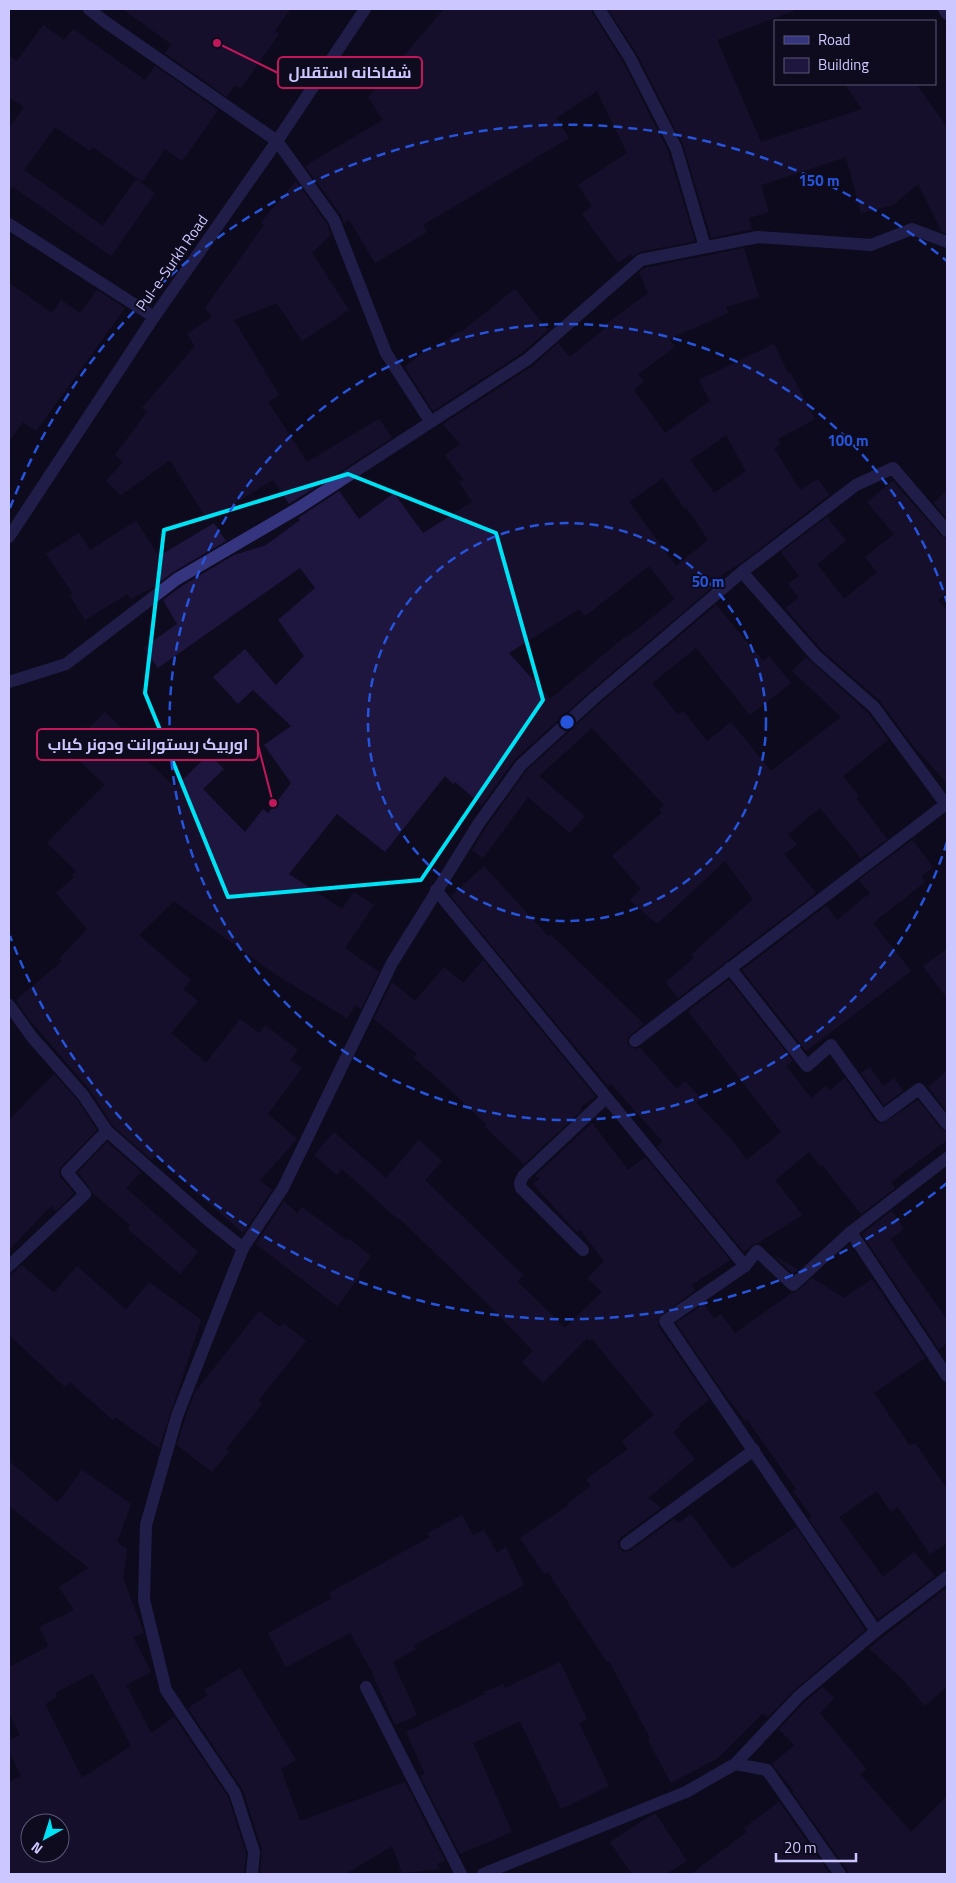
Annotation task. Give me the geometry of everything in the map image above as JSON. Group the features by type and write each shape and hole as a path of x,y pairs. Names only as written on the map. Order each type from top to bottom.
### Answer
{"street":[{"path":"89,9 277,141 334,220 386,353 430,421"},
{"name":"Pul-e-Surkh Road","path":"9,535 154,317 277,141 365,9"},
{"path":"599,9 630,58 676,148 705,247"},
{"path":"944,9 947,14"},
{"path":"9,224 154,317"},
{"path":"9,682 66,664 177,579 300,507 528,359 641,260 758,237 871,245 912,229 947,242"},
{"path":"252,1874 254,1852 235,1793 166,1690 144,1600 146,1525 177,1416 243,1248 283,1188 392,963 478,823 521,765 592,699 742,572 856,485 893,468 947,531"},
{"path":"635,1041 947,805 874,707 816,656 742,572"},
{"path":"436,890 745,1266"},
{"path":"730,968 807,1066 831,1045 882,1116 919,1089 947,1124"},
{"path":"9,1005 32,1037 82,1094 107,1130 209,1221 243,1248"},
{"path":"583,1250 521,1188 520,1183 523,1176 606,1098"},
{"path":"9,1266 85,1194 67,1172 107,1130"},
{"path":"876,1631 665,1321 745,1266 757,1251 793,1285 851,1232 947,1158"},
{"path":"851,1232 947,1376"},
{"path":"626,1544 754,1450"},
{"path":"483,1874 686,1792 735,1764 799,1696 876,1631 947,1578"},
{"path":"366,1687 461,1874"},
{"path":"735,1764 767,1770 840,1874"}],"highlighted area":[{"path":"348,474 496,533 543,700 421,880 228,897 145,693 164,530"}],"building":[{"path":"123,9 290,9 275,31 279,34 241,88 235,85 227,97 165,53 171,44"},
{"path":"444,9 591,9 623,62 668,151 695,241 639,252 632,257 631,254 618,263 582,214 592,206 578,185 627,153 597,91 556,118 569,138 423,225 427,232 375,263 349,219 344,223 341,215 305,166 383,120 368,97"},
{"path":"608,9 793,9 793,11 717,40 761,142 862,109 846,85 917,85 947,127 947,233 942,232 918,184 893,205 861,213 846,157 761,185 769,212 749,218 752,229 711,238 683,144 637,54"},
{"path":"43,25 64,40 73,29 145,80 155,66 218,110 182,161 165,149 142,182 93,147 90,151 55,127 24,170 103,226 136,179 155,193 111,256 12,186 9,191 9,128 24,107 9,97 9,56 17,61"},
{"path":"296,181 327,224 331,235 312,253 349,310 302,341 277,303 234,320 279,395 268,402 307,462 379,419 392,438 289,504 273,480 207,520 170,460 121,495 106,481 123,462 115,455 147,412 142,408 195,346 187,334 212,317 205,308 264,225 261,222"},
{"path":"744,248 759,297 726,307 728,313 669,339 675,347 638,374 644,381 634,390 665,433 710,401 699,380 774,344 788,373 790,372 815,419 778,439 781,444 774,448 800,490 818,479 829,495 744,561 721,575 723,578 588,693 515,759 482,805 445,776 385,852 337,814 289,874 342,909 354,892 374,905 345,948 379,972 361,1009 356,1005 347,1018 275,974 174,901 139,935 191,980 183,989 198,1001 171,1033 206,1063 240,1019 259,1033 265,1025 298,1050 290,1060 302,1068 268,1114 297,1139 260,1180 272,1190 243,1233 155,1156 152,1160 113,1126 90,1090 28,1018 16,1000 62,961 59,959 87,929 56,893 74,877 72,875 76,871 47,843 105,785 68,750 105,712 133,739 129,744 175,787 209,754 224,769 203,789 245,832 263,809 268,813 291,783 264,745 291,726 253,690 238,704 213,677 245,649 276,685 304,656 278,620 315,588 300,568 158,668 143,648 177,624 163,600 182,586 234,555 266,545 300,520 298,518 339,491 359,519 394,493 423,533 472,502 459,482 463,479 445,455 460,444 443,424 533,366 558,343 570,357 608,326 606,324 648,293 639,272 645,268","holes":["726,435 746,471 714,493 690,460","663,478 685,509 687,508 708,540 676,566 629,502","649,566 675,599 626,638 626,636 550,699 509,653 579,609 585,616"]},
{"path":"9,283 52,313 61,300 80,313 97,290 125,308 36,431 23,422 9,441"},
{"path":"515,289 548,330 523,352 433,411 405,367 431,346 434,350 459,331 460,333"},
{"path":"893,481 941,536 947,539 947,592 938,600 947,611 947,783 914,747 880,701 822,650 785,608 799,598 788,584 799,576 781,552 827,517 846,541 817,564 844,599 877,572 865,557 894,534 867,502"},
{"path":"947,490 947,519 934,503"},
{"path":"136,521 159,556 214,523 226,541 173,572 155,586 131,599 128,594 85,620 70,596 73,594 46,554 79,533 90,550"},
{"path":"716,605 763,661 769,656 791,683 750,715 696,648 652,683 678,715 683,711 707,741 731,722 771,771 841,717 792,671 806,657 868,713 888,740 843,776 859,796 856,798 887,839 861,858 820,808 788,834 797,845 784,854 816,893 678,998 666,982 694,958 691,955 753,899 725,861 657,924 630,900 641,889 612,856 662,813 659,809 664,805 592,728 539,776 585,816 570,833 528,797 483,858 472,850 527,770 598,705"},
{"path":"912,840 933,867 921,876 925,882 873,923 911,971 806,1051 742,970 826,906 837,920 870,893 859,880"},
{"path":"484,866 548,936 550,934 644,1024 628,1037 627,1042 629,1046 636,1049 640,1048 677,1089 685,1081 701,1098 696,1102 730,1138 747,1160 781,1132 688,1011 729,980 793,1061 786,1066 811,1098 826,1086 830,1091 845,1078 875,1121 882,1124 918,1100 941,1129 947,1132 947,1140 891,1182 895,1188 861,1214 823,1166 821,1167 809,1152 775,1180 802,1215 744,1252 657,1147 663,1142 611,1084 608,1086 451,896"},
{"path":"947,949 947,998 923,966"},
{"path":"483,960 595,1096 580,1108 582,1110 524,1164 484,1126 486,1124 414,1058 417,1054 374,1019 392,982 415,1001 444,967 463,983"},
{"path":"870,1067 883,1086 894,1078 903,1091 884,1105 861,1073"},
{"path":"947,1071 947,1111 928,1087"},
{"path":"54,1074 77,1100 97,1130 59,1169 60,1177 74,1193 56,1211 51,1206 9,1250 9,1120"},
{"path":"592,1123 628,1170 645,1157 730,1260 691,1285 695,1290 658,1318 658,1326 709,1400 679,1424 680,1426 673,1432 695,1459 648,1498 661,1508 621,1537 618,1541 619,1548 623,1552 630,1551 674,1519 679,1523 691,1514 732,1569 796,1527 865,1630 794,1690 768,1717 763,1713 718,1758 671,1783 648,1740 650,1738 609,1661 607,1662 548,1572 544,1574 520,1538 569,1505 568,1503 591,1486 586,1479 628,1449 622,1441 654,1415 592,1339 590,1341 587,1338 543,1383 522,1362 533,1351 493,1309 400,1219 342,1169 337,1175 314,1155 334,1132 386,1178 419,1140 442,1161 425,1180 523,1275 517,1281 565,1328 602,1292 588,1278 604,1261 580,1230 577,1232 533,1184 539,1179 535,1176"},
{"path":"107,1142 141,1172 126,1188 198,1252 180,1274 128,1229 130,1225 93,1193 78,1172"},
{"path":"284,1201 297,1213 302,1207 371,1256 358,1273 361,1275 337,1306 256,1244"},
{"path":"892,1211 904,1229 890,1239 947,1320 947,1343 939,1349 862,1234"},
{"path":"774,1255 798,1270 793,1274"},
{"path":"22,1265 54,1293 77,1266 126,1310 149,1282 201,1320 159,1448 115,1417 113,1420 70,1382 65,1387 9,1335 9,1274"},
{"path":"812,1278 844,1298 872,1279 925,1358 874,1393 910,1446 915,1443 947,1489 947,1543 930,1554 898,1507 891,1512 877,1491 839,1517 883,1577 914,1552 935,1576 878,1619 809,1519 812,1517 793,1491 796,1489 747,1419 745,1421 721,1389 676,1323 704,1304 714,1319 721,1314 735,1333 792,1293 798,1291"},
{"path":"259,1311 280,1327 283,1323 306,1341 258,1401 262,1404 226,1449 229,1451 212,1472 177,1445 195,1392"},
{"path":"9,1461 57,1502 82,1470 131,1504 117,1542 127,1549 123,1578 144,1633 133,1637 151,1672 126,1685 151,1733 174,1717 228,1797 246,1853 244,1874 9,1874 9,1783 21,1776 9,1751 9,1740 20,1735 9,1713 9,1667 49,1646 39,1627 74,1610 59,1587 89,1568 9,1506","holes":["93,1673 131,1746 82,1778 45,1704 57,1697 55,1693"]},
{"path":"462,1515 473,1536 484,1530 497,1553 506,1547 524,1585 414,1645 416,1649 393,1662 417,1715 395,1725 375,1677 350,1633 286,1667 268,1633 332,1598 329,1593 430,1537 428,1533"},
{"path":"945,1589 947,1592 947,1686 925,1706 904,1681 869,1648"},
{"path":"560,1662 587,1719 579,1723 609,1786 561,1809 520,1721 473,1743 512,1832 460,1854 420,1776 425,1774 406,1732 485,1694 484,1692 503,1684 505,1688"},
{"path":"240,1668 296,1760 281,1769 300,1821 405,1782 445,1861 437,1864 439,1869 402,1873 392,1846 345,1874 260,1874 262,1850 243,1790 188,1708 208,1695 204,1690"},
{"path":"823,1687 834,1698 820,1713 866,1769 860,1774 911,1832 947,1796 947,1874 848,1874 847,1869 792,1792 794,1791 772,1764 795,1745 779,1729 805,1702"},
{"path":"779,1802 830,1874 691,1874 747,1832 744,1828"},
{"path":"655,1813 687,1861 666,1874 632,1874 610,1842"}],"place":[{"name":"شفاخانه استقلال","path":"217,43"},
{"name":"اوربیک ریستورانت ودونر کباب","path":"273,803"}]}
